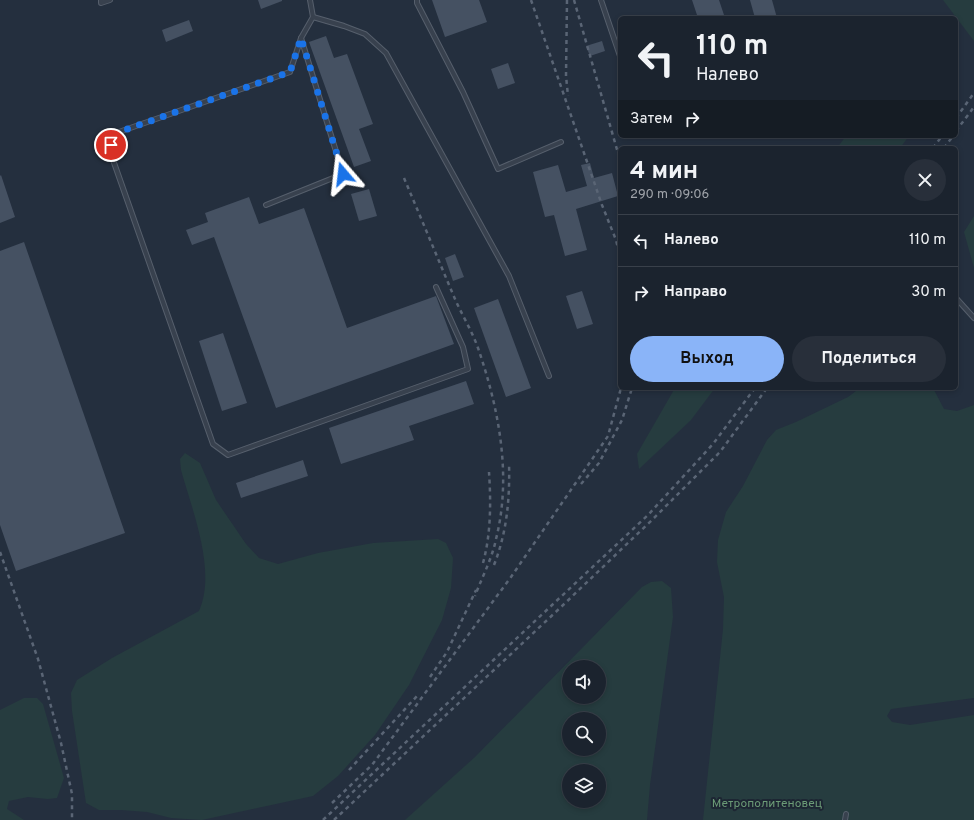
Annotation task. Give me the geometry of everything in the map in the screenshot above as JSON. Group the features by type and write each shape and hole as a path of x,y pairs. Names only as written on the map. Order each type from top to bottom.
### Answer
{"lane":[{"path":"100,0 101,2 110,0"},
{"path":"310,0 313,17 301,38 290,72 116,133 111,145 112,158 213,444 228,455 468,369 463,347 436,287"},
{"path":"417,0 463,92 498,169 561,142"},
{"path":"601,0 618,50"},
{"path":"313,17 365,34 386,53 509,276 549,376"},
{"path":"266,205 343,174 301,38"},
{"path":"958,300 974,318"},
{"path":"845,820 846,814"}],"green space":[{"path":"943,0 974,0 974,41 958,20 958,16 955,16"},
{"path":"844,138 908,138 902,146 838,146"},
{"path":"974,216 974,268 964,232"},
{"path":"674,390 714,390 691,420 639,469 637,454"},
{"name":"Метрополитеновец","path":"857,390 934,390 944,409 957,411 974,405 974,698 891,709 887,716 892,722 910,725 974,715 974,820 703,820 723,629 724,597 717,562 718,540 726,512 743,486 767,440 776,430 848,397"},
{"path":"185,453 200,463 216,500 246,544 259,558 278,564 318,553 373,543 438,539 446,543 453,558 451,588 442,620 409,685 375,735 338,776 313,796 202,820 171,818 147,812 99,810 86,803 72,711 71,693 77,680 112,658 199,611 204,595 204,559 201,540 181,470 180,459"},
{"path":"662,581 671,588 673,617 650,785 647,820 405,820 475,757 562,668 562,704 606,704 606,660 570,660 642,587 651,582"},
{"path":"24,698 37,698 43,704 64,778 57,798 48,799 28,797 9,801 7,809 24,820 0,820 0,710"}],"building":[{"path":"258,0 282,0 282,1 261,9"},
{"path":"432,0 479,0 487,22 445,37"},
{"path":"692,0 719,0 724,16 697,16"},
{"path":"750,0 772,0 776,16 754,16"},
{"path":"189,20 193,31 166,42 162,30"},
{"path":"326,36 334,58 347,54 373,124 359,129 371,161 354,167 309,42"},
{"path":"602,41 605,51 590,56 586,46"},
{"path":"508,63 515,83 498,89 491,69"},
{"path":"590,163 594,178 612,173 618,196 576,209 587,250 565,256 554,215 545,217 533,172 558,165 566,192 587,186 581,165"},
{"path":"1,175 15,217 0,223 0,176"},
{"path":"369,189 377,216 359,221 351,194"},
{"path":"249,197 259,224 304,208 347,328 436,296 454,344 276,408 214,237 192,245 186,230 208,222 205,213"},
{"path":"24,242 125,533 16,571 0,525 0,251"},
{"path":"455,254 464,277 453,281 445,258"},
{"path":"582,291 593,324 577,329 566,296"},
{"path":"498,299 531,388 506,397 474,308"},
{"path":"223,333 247,403 222,411 199,341"},
{"path":"466,381 474,404 409,426 414,440 341,464 329,428"},
{"path":"303,460 308,476 241,498 236,483"}],"railway":[{"path":"531,0 618,248"},
{"path":"567,0 566,76 568,96"},
{"path":"574,0 618,153"},
{"path":"958,115 974,93"},
{"path":"958,128 974,107"},
{"path":"934,146 940,138"},
{"path":"946,146 952,138"},
{"path":"404,178 455,299 476,342 492,395 497,419 503,467 501,515 492,554 475,596"},
{"path":"332,803 372,765 511,577 608,436 620,390"},
{"path":"581,484 599,463 622,420 631,390"},
{"path":"323,820 648,515 713,444 754,390"},
{"path":"334,820 653,519 720,452 766,390"},
{"path":"494,565 502,540 507,515 509,463"},
{"path":"483,563 488,541 490,518 489,472"},
{"path":"0,552 38,659 61,743 72,794 72,820"},
{"path":"430,677 447,652 476,590"},
{"path":"349,770 417,696"}],"route":[{"path":"111,145 116,133 290,72 301,38 343,174"}]}
